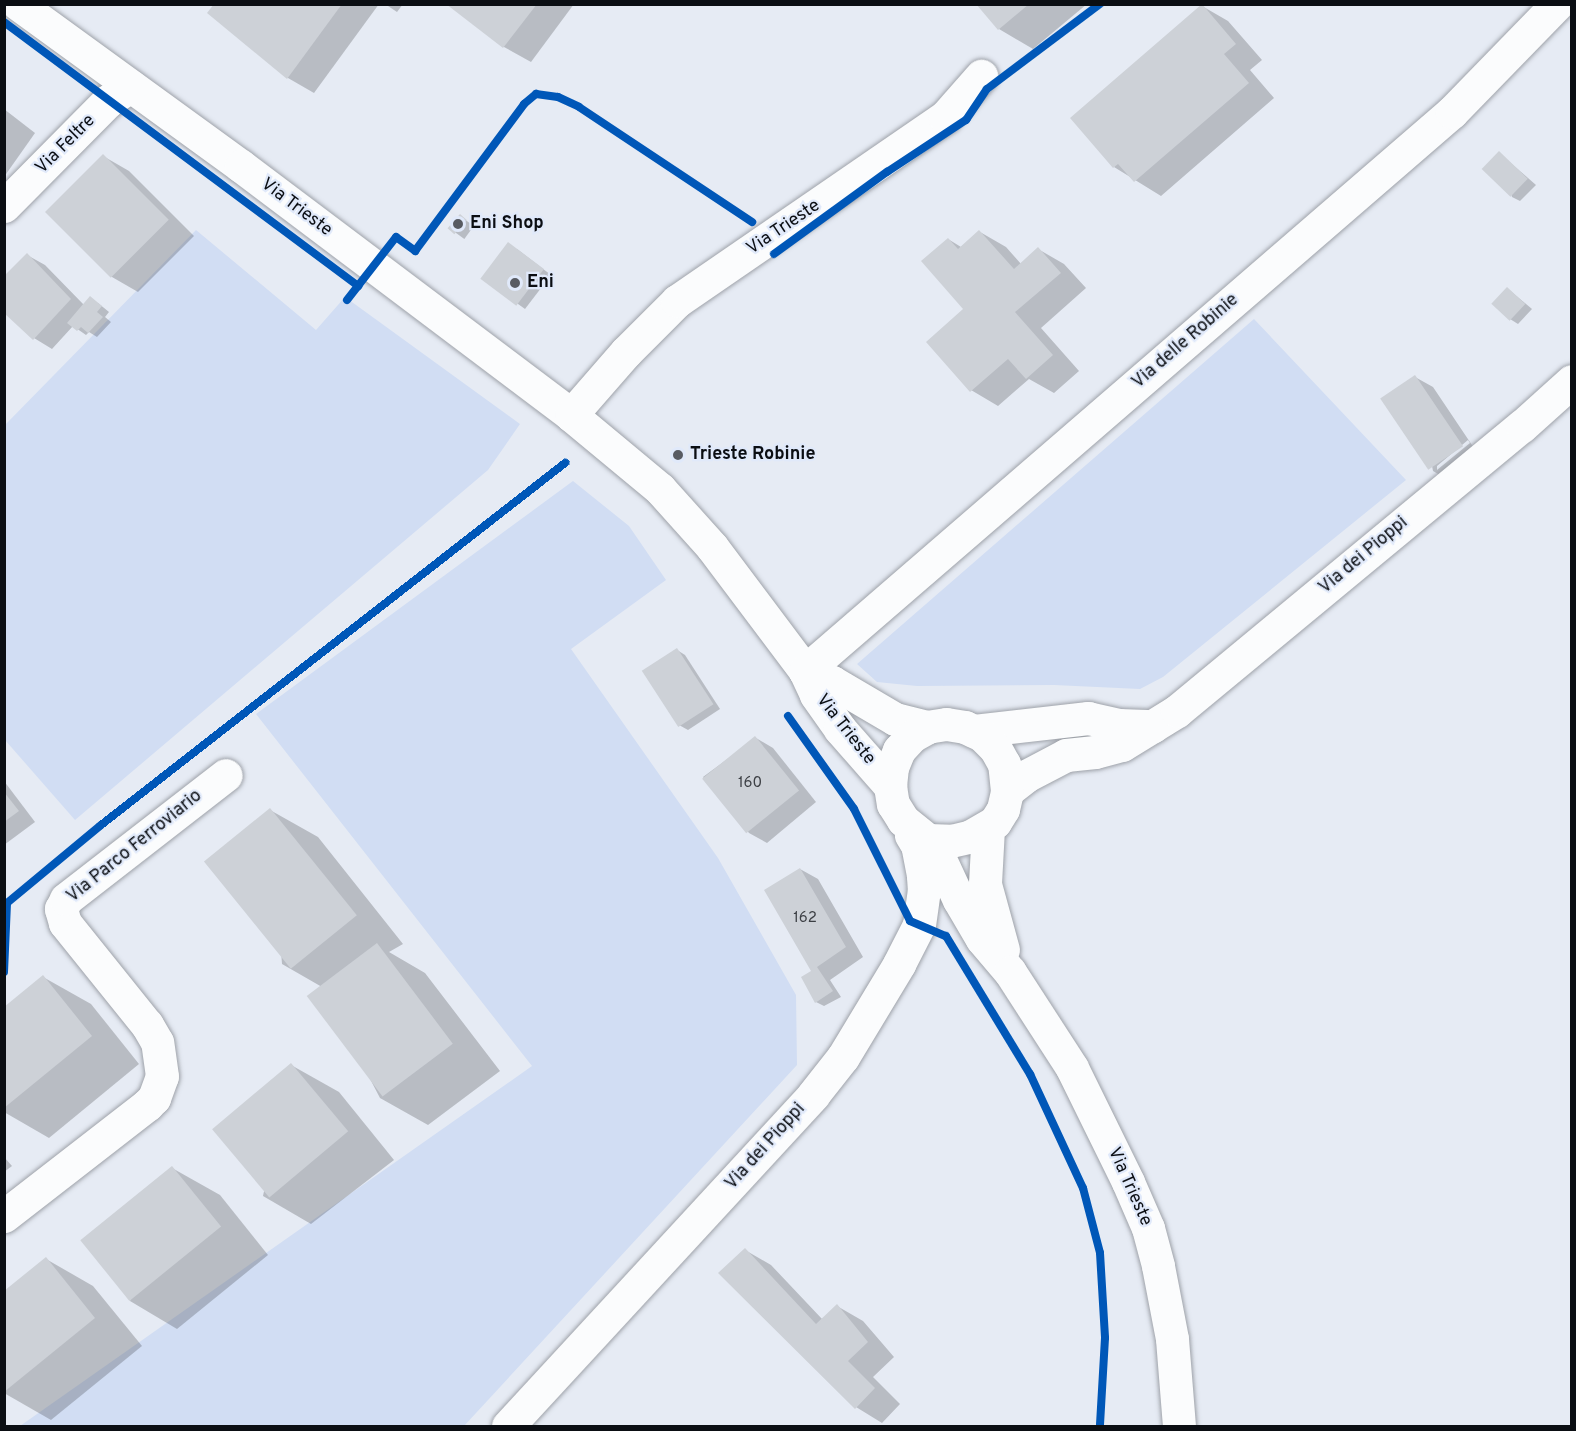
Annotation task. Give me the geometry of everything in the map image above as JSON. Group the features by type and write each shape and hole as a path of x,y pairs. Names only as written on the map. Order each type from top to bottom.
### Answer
{"street":[{"name":"Via Trieste","path":"18,4 571,415 660,489 712,548 805,671 816,695 840,729 890,786"},
{"name":"Via delle Robinie","path":"805,671 1452,112 1557,4"},
{"name":"Via Trieste","path":"571,415 626,352 677,301 945,117 981,76"},
{"name":"Via Feltre","path":"4,206 108,101 130,86"},
{"name":"Via dei Pioppi","path":"1007,791 1026,776 1066,755 1095,752 1122,745 1177,711 1522,426 1572,381"},
{"name":"Via Trieste","path":"805,671 832,682 895,719 928,727"},
{"path":"974,731 1088,718 1119,724 1153,726"},
{"name":"Via Trieste","path":"989,935 985,884 988,828 1003,809 1007,791 1004,764 995,748 974,731 946,724 928,727 912,736 899,750 892,767 890,786 893,804 915,830 989,935 1072,1068 1148,1228 1172,1339 1179,1426"},
{"name":"Via Parco Ferroviario","path":"4,1216 147,1105 154,1098 162,1076 157,1042 147,1025 65,923 61,909 66,899 226,775"},
{"path":"915,830 960,840 988,828"},
{"name":"Via dei Pioppi","path":"508,1426 813,1095 843,1057 900,964 919,925 924,891 915,830"}],"shaded area":[{"path":"196,230 316,330 345,297 520,424 488,470 75,820 5,740 5,425"},
{"path":"1254,319 1406,480 1163,677 1140,689 1054,685 917,686 877,682 857,664"},
{"path":"573,481 629,526 666,580 571,649 718,858 796,995 797,1065 464,1426 20,1426 532,1066 256,714"}],"building":[{"path":"214,4 342,4 287,79 207,13"},
{"path":"446,4 537,4 503,48"},
{"path":"976,4 1029,4 998,30"},
{"path":"1202,4 1236,44 1224,54 1249,83 1134,182 1118,164 1113,168 1070,118"},
{"path":"1499,151 1528,179 1510,197 1482,169"},
{"path":"103,154 169,220 111,278 45,212"},
{"name":"Eni Shop","path":"460,214 467,220 454,234 448,228"},
{"path":"979,230 1014,269 1038,247 1061,273 1015,312 1053,355 1026,379 1008,359 970,392 926,342 963,309 921,261 948,238 958,249"},
{"path":"508,242 544,269 516,306 480,279"},
{"path":"27,253 71,299 33,340 4,313 4,276"},
{"path":"1507,287 1525,304 1510,321 1491,304"},
{"path":"90,296 102,306 97,312 103,317 88,333 81,327 77,331 67,323"},
{"path":"1415,375 1463,446 1428,470 1380,398"},
{"path":"677,648 713,704 678,727 642,671"},
{"path":"755,736 799,790 746,833 702,779"},
{"path":"4,792 19,811 4,822"},
{"path":"270,808 357,915 291,969 204,861"},
{"path":"800,868 846,947 817,967 833,991 815,1003 801,977 811,971 764,890"},
{"path":"377,943 453,1044 383,1097 307,996"},
{"path":"43,975 92,1036 4,1108 4,1007"},
{"path":"291,1063 348,1131 269,1197 212,1129"},
{"path":"172,1166 221,1227 129,1301 80,1240"},
{"path":"745,1248 816,1324 837,1304 868,1342 848,1361 875,1388 855,1409 718,1273"},
{"path":"46,1257 95,1318 4,1392 4,1291"}],"cycle path":[{"path":"774,254 887,172 966,120 987,89 1100,4"},
{"path":"4,22 358,286"},
{"path":"347,300 396,237 415,251 524,104 536,94 558,97 579,107 752,222"},
{"path":"4,972 7,903 101,825 565,463"},
{"path":"788,716 854,809 910,921 946,936 1030,1074 1083,1188 1100,1253 1105,1338 1100,1426"}],"place":[{"name":"Eni Shop","path":"458,224"},
{"name":"Eni","path":"515,283"},
{"name":"Trieste Robinie","path":"678,455"}]}
